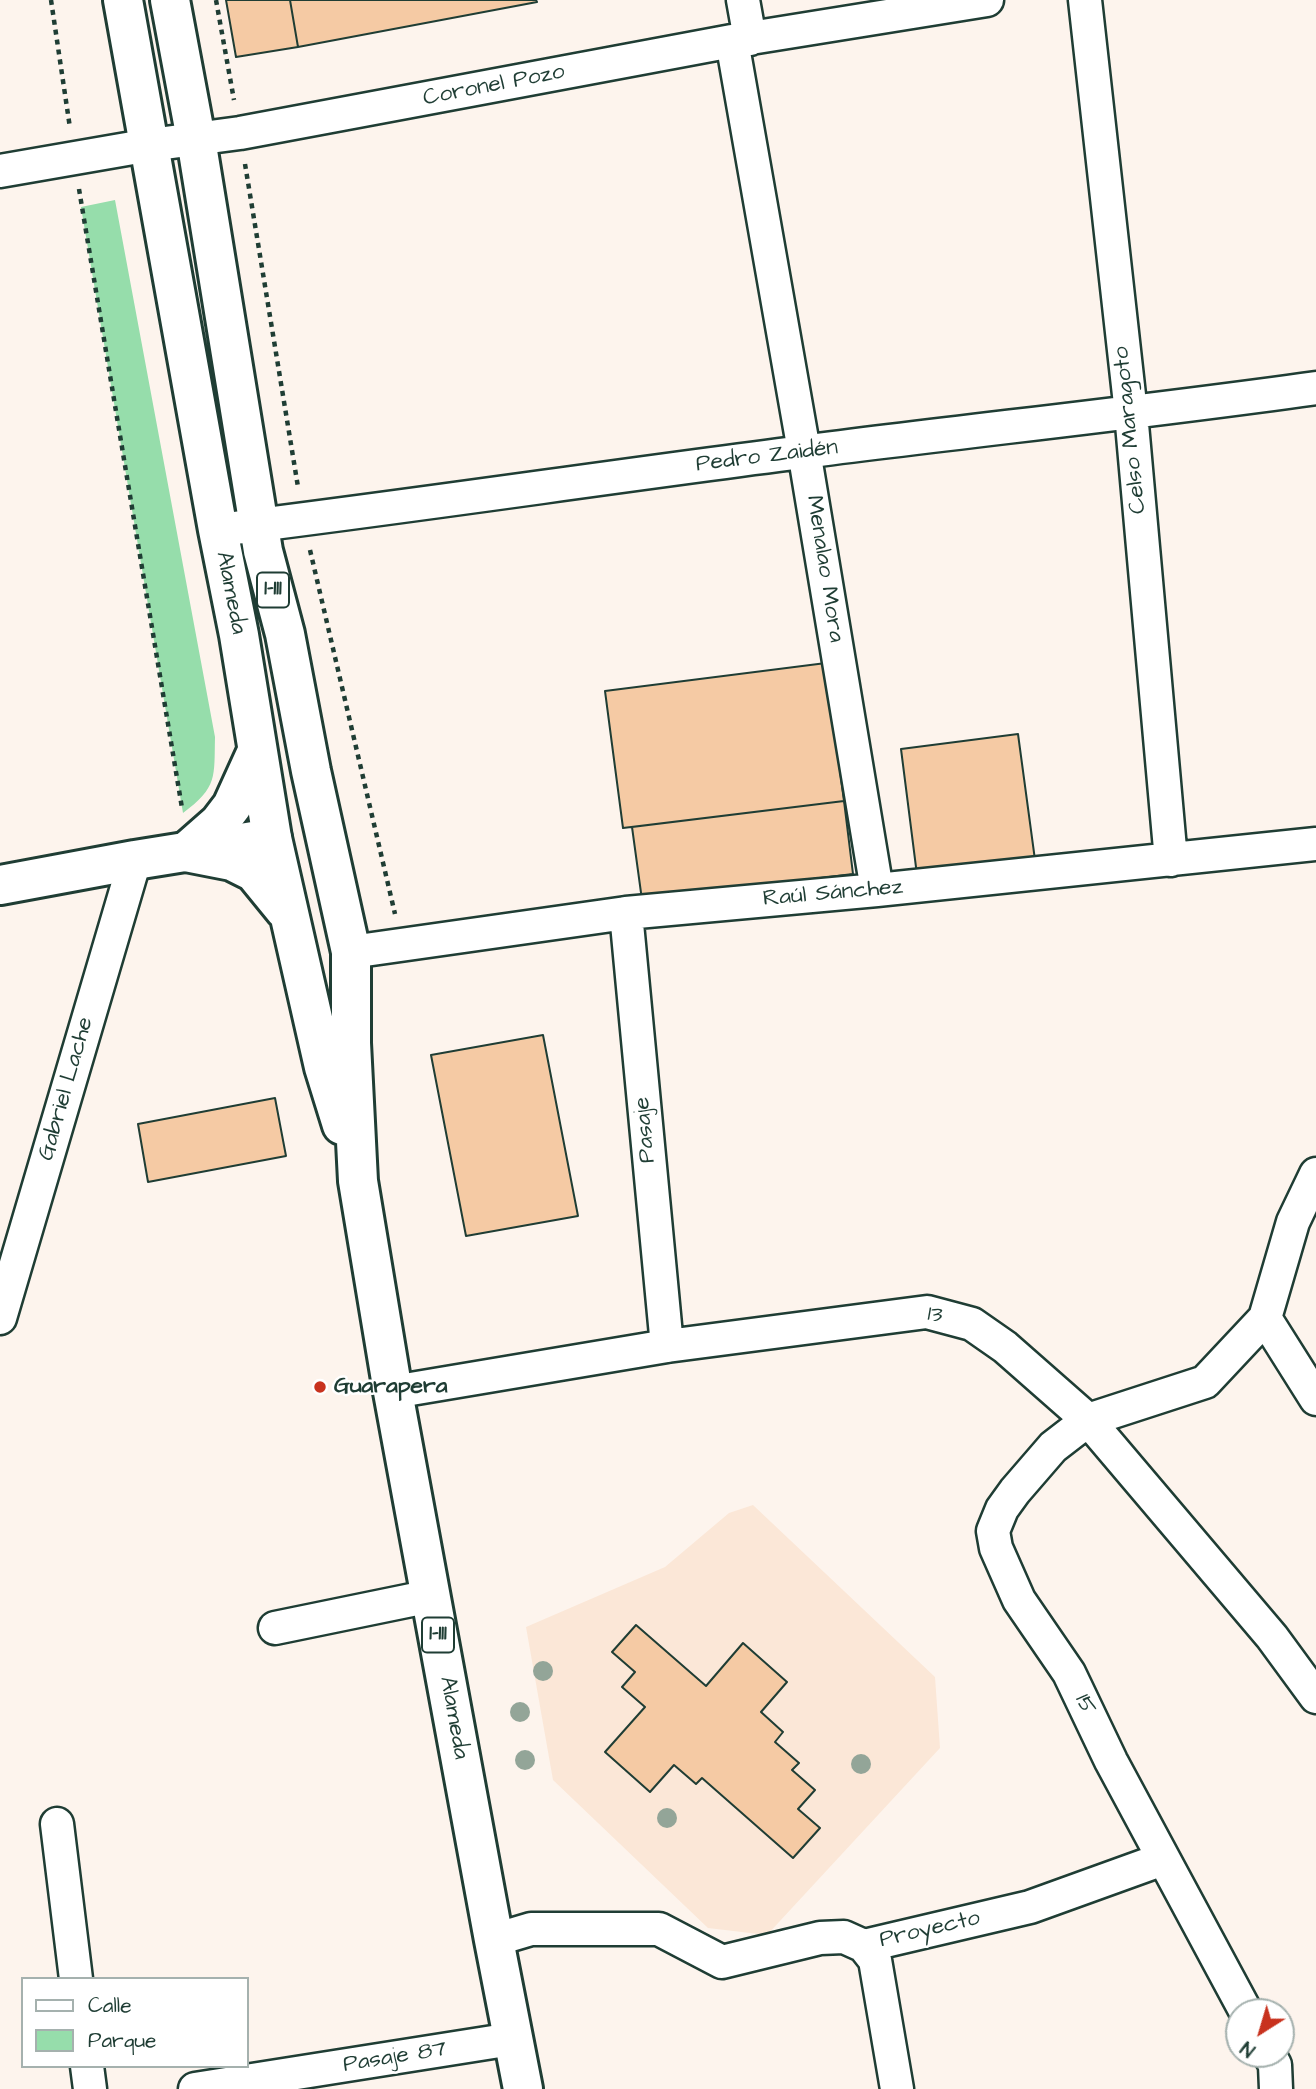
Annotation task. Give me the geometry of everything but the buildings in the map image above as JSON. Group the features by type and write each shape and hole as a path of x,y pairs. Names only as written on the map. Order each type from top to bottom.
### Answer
{"main road":[{"name":"Alameda","path":"123,0 239,635 272,838 324,1068 358,1181"},
{"name":"Alameda","path":"170,0 196,139 261,538 285,634 311,771 351,952 351,1043 358,1181 430,1596 523,2089"},
{"path":"0,885 272,838 284,828 295,803 261,538"},
{"path":"186,852 219,823 232,806 257,751"},
{"path":"272,838 294,848 308,870 351,1043"},
{"path":"186,852 232,861 254,872 292,919"}],"street":[{"name":"Menalao Mora","path":"743,0 741,40 804,452 877,890"},
{"name":"Coronel Pozo","path":"0,170 240,133 741,40 987,0"},
{"name":"Celso Maragoto","path":"1085,0 1131,413 1171,860"},
{"name":"Pedro Zaidén","path":"218,530 261,538 303,520 804,452 1316,388"},
{"name":"Raúl Sánchez","path":"351,952 626,913 1316,844"},
{"name":"Gabriel Lache","path":"0,1318 135,860"},
{"name":"Pasaje","path":"626,913 667,1346"},
{"path":"1316,1174 1293,1222 1265,1318 1316,1399"},
{"name":"13","path":"393,1392 667,1346 927,1312 972,1324 1005,1347 1088,1420 1272,1637 1316,1697"},
{"name":"15","path":"1238,1998 1163,1859 1069,1673 1019,1600 996,1548 993,1531 1002,1509 1053,1447 1088,1420 1205,1382 1265,1318"},
{"path":"275,1628 430,1596"},
{"path":"57,1824 76,1977"},
{"name":"Proyecto","path":"494,1940 531,1929 659,1929 722,1962 820,1938 844,1937 864,1946 1030,1907 1163,1859"},
{"path":"864,1946 875,1960 897,2089"},
{"name":"Pasaje 87","path":"195,2089 512,2039"},
{"path":"87,2068 90,2089"},
{"path":"1275,2068 1276,2089"}],"path":[{"path":"51,0 74,158 183,813"},
{"path":"216,0 303,520 402,945"}],"shaded area":[{"path":"753,1505 935,1677 940,1748 767,1935 708,1928 553,1780 526,1627 665,1567 729,1513"}],"green space":[{"path":"115,200 215,737 212,780 203,796 183,813 81,207"}],"place":[{"name":"Guarapera","path":"320,1387"}]}
